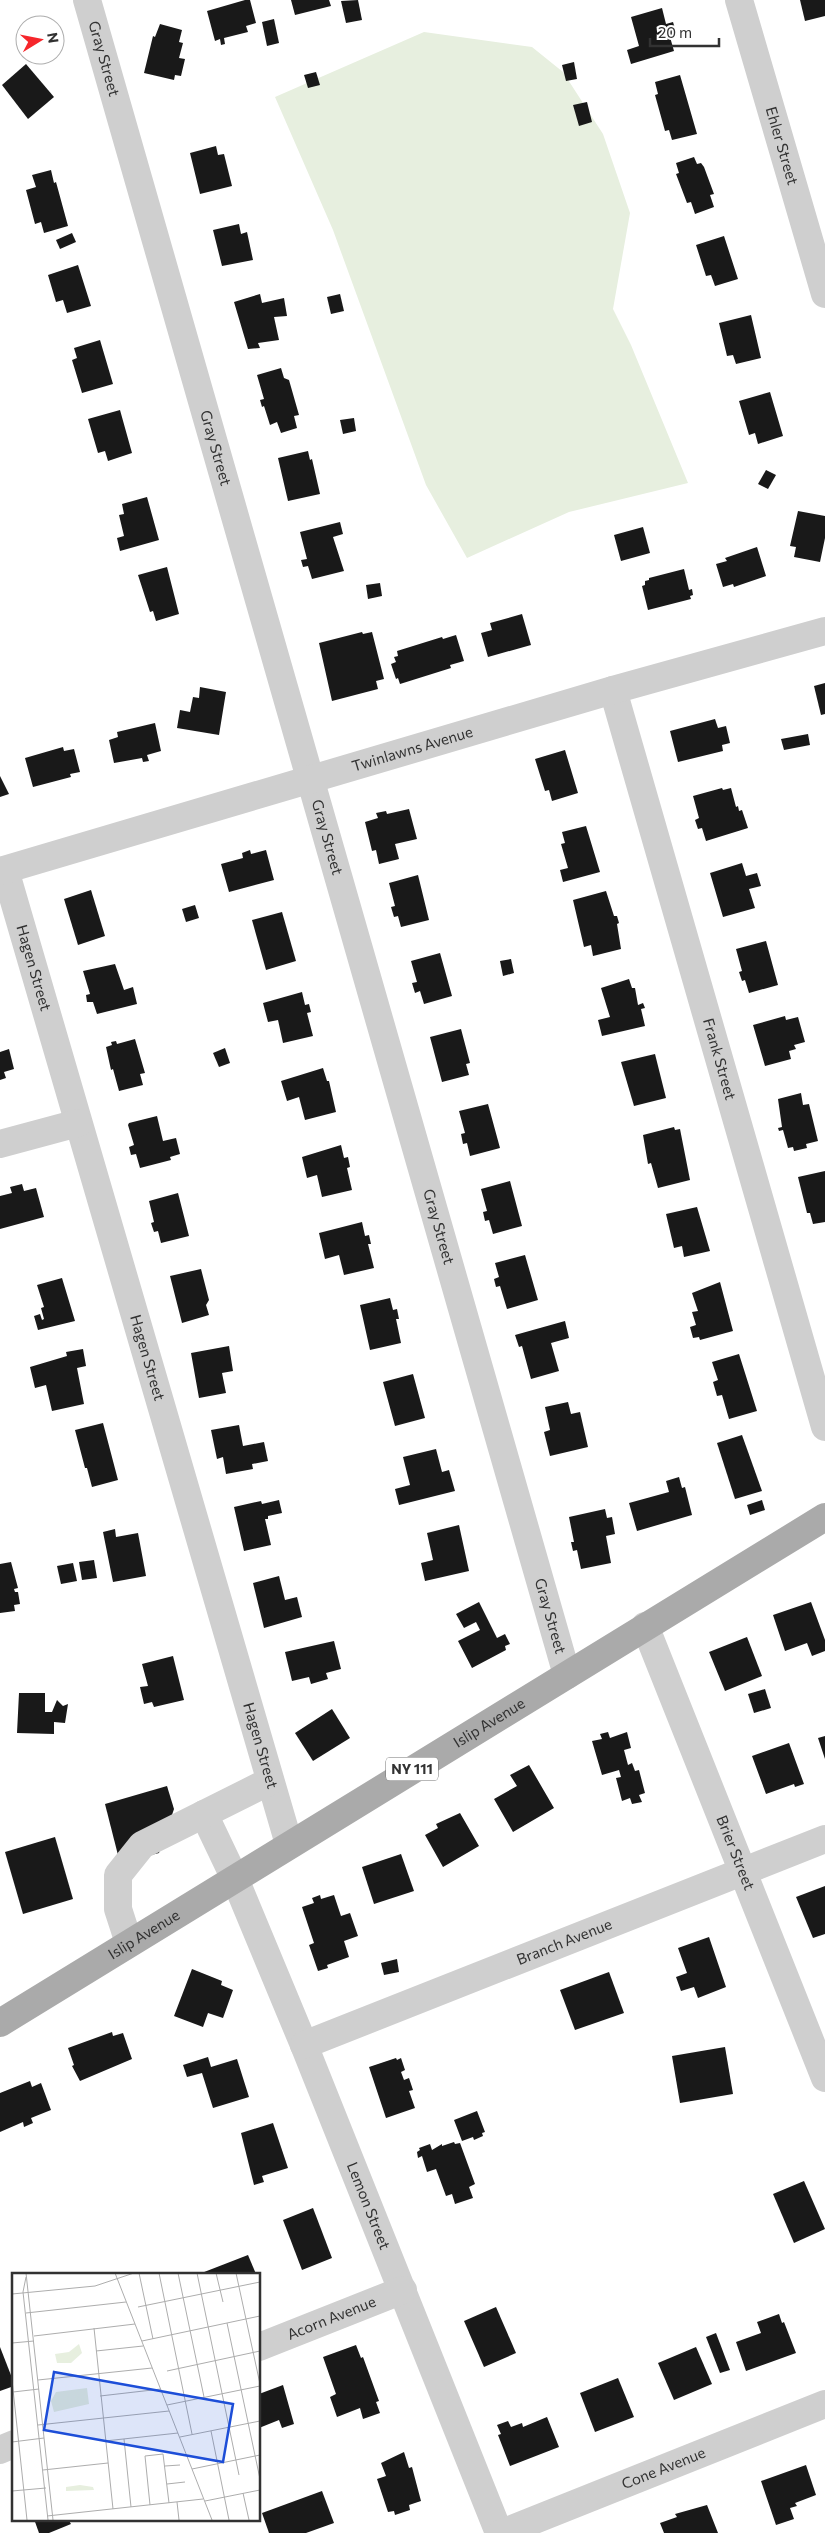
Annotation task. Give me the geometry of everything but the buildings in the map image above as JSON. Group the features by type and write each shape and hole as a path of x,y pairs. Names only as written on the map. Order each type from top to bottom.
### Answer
{"main road":[{"name":"Islip Avenue","path":"0,2022 825,1517"}],"street":[{"name":"Gray Street","path":"87,0 567,1675"},
{"name":"Ehler Street","path":"739,0 825,294"},
{"name":"Twinlawns Avenue","path":"2,870 613,690 825,631"},
{"name":"Frank Street","path":"613,690 825,1427"},
{"name":"Hagen Street","path":"2,870 78,1123 288,1844"},
{"path":"0,1144 78,1123"},
{"name":"Brier Street","path":"645,1626 825,2078"},
{"path":"129,1943 118,1909 118,1875 142,1845 270,1781"},
{"name":"Lemon Street","path":"204,1814 235,1879 304,2045 500,2533"},
{"name":"Branch Avenue","path":"304,2045 825,1839"},
{"name":"Acorn Avenue","path":"260,2347 402,2290"},
{"name":"Cone Avenue","path":"500,2533 825,2404"},
{"path":"0,2450 12,2445"}],"green space":[{"path":"424,32 532,47 563,72 603,134 630,213 613,309 631,345 688,483 569,512 467,558 426,485 333,230 275,97"}]}
